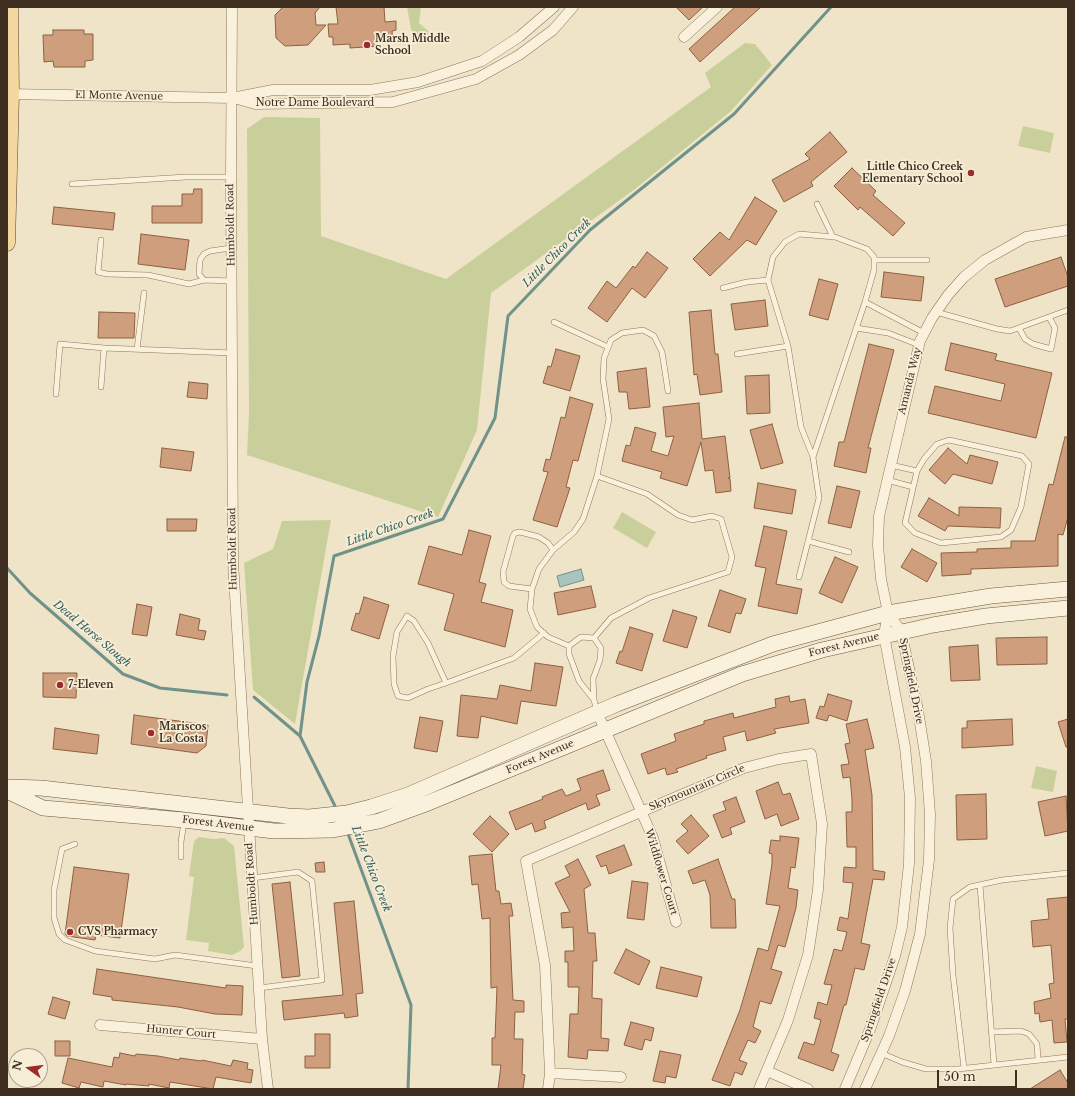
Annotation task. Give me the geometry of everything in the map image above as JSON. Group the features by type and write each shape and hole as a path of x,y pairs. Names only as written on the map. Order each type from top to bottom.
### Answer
{"main road":[{"path":"7,243 10,7"}],"street":[{"name":"Humboldt Road","path":"232,7 231,177 233,562 257,966 262,1039 268,1089"},
{"name":"Notre Dame Boulevard","path":"232,98 273,90 370,90 418,82 482,61 519,37 554,7"},
{"name":"Notre Dame Boulevard","path":"232,98 255,104 393,102 476,78 519,56 553,30 573,7"},
{"path":"684,37 717,7"},
{"name":"El Monte Avenue","path":"9,94 232,98"},
{"name":"Amanda Way","path":"888,613 881,579 878,545 880,516 887,480 919,346 924,333 936,312 964,277 999,252 1026,238 1068,230"},
{"name":"Forest Avenue","path":"7,787 41,788 288,816 326,816 371,807 408,795 595,706 773,644 888,613 990,596 1068,589"},
{"name":"Forest Avenue","path":"7,790 44,808 184,820 248,828 308,832 333,830 379,821 423,805 742,674 822,650 901,631 986,616 1068,608"},
{"name":"Springfield Drive","path":"865,1089 881,1053 905,991 920,934 929,860 930,814 926,761 901,631 888,613"},
{"name":"Springfield Drive","path":"845,1089 871,1027 893,963 902,928 909,864 910,798 905,747 884,635 888,613"},
{"name":"Wildflower Court","path":"595,706 652,838 676,922"},
{"name":"Skymountain Circle","path":"548,1089 550,1073 545,965 526,861 744,768 779,758 811,754 822,824 818,890 808,955 788,1020 759,1089"},
{"name":"Hunter Court","path":"100,1025 262,1039"},
{"path":"767,1071 808,1089"},
{"path":"550,1073 621,1077"}],"lane":[{"path":"72,184 186,177 231,177"},
{"path":"817,204 833,237"},
{"path":"799,577 819,498 813,457 800,427 788,346 768,280 772,257 785,242 799,234 833,237 867,249 874,256 874,270 865,302 813,457"},
{"path":"101,240 98,272 107,274 148,275 189,284 204,280 232,281"},
{"path":"204,280 200,274 200,260 204,254 232,248"},
{"path":"874,260 927,260"},
{"path":"723,288 747,282 768,280"},
{"path":"137,349 144,292"},
{"path":"865,302 924,333"},
{"path":"936,312 1004,331 1019,328 1068,310"},
{"path":"1019,328 1025,339 1033,344 1051,349 1055,328 1049,317"},
{"path":"554,322 608,347"},
{"path":"856,328 888,333 919,346"},
{"path":"569,646 544,633 537,627 530,610 532,589 539,568 553,550 574,532 584,519 598,476 609,419 603,380 604,358 611,340 622,333 644,330 654,336 662,352 668,391"},
{"path":"56,394 60,344 104,348 232,353"},
{"path":"737,354 788,346"},
{"path":"101,387 104,348"},
{"path":"949,440 1022,456 1029,464 1021,507 1011,530 1001,537 941,543 915,533 905,523 913,487 917,471 924,459 938,444 949,440"},
{"path":"891,465 917,471"},
{"path":"594,638 611,618 649,598 728,572 732,557 721,519 712,516 692,520 678,515 648,494 598,476"},
{"path":"887,480 913,487"},
{"path":"532,589 509,586 504,582 503,572 512,536 515,533 520,532 539,537 548,543 553,550"},
{"path":"808,541 849,552"},
{"path":"446,683 428,643 414,621 407,616 397,632 393,656 394,684 398,696 408,698 514,658 544,633"},
{"path":"569,646 581,637 594,638"},
{"path":"594,638 601,648 600,660 593,680 595,706"},
{"path":"569,646 569,654 578,681 595,706"},
{"path":"181,857 181,842 184,820"},
{"path":"75,844 62,849 59,856 54,890 54,918 59,934 65,940 87,949 155,959 175,955 257,966"},
{"path":"252,878 298,872 312,881 322,980 259,988"},
{"path":"964,1068 953,975 950,928 953,899 970,887 1002,880 1068,874"},
{"path":"980,885 994,1064"},
{"path":"991,1032 1021,1031 1029,1034 1037,1044 1038,1059"},
{"path":"881,1053 902,1062 926,1069 964,1068 1068,1057"}],"green space":[{"path":"407,7 421,7 419,23 442,43 417,44 411,29"},
{"path":"745,43 755,44 772,65 731,111 635,189 491,293 477,430 438,517 247,455 249,413 247,129 264,117 320,118 321,236 446,279 711,87 705,73"},
{"path":"1023,126 1054,133 1050,153 1018,146"},
{"path":"622,512 656,532 647,548 613,528"},
{"path":"331,520 295,724 253,690 244,563 273,549 282,521"},
{"path":"1036,766 1057,771 1053,792 1031,788"},
{"path":"199,837 214,839 224,838 234,846 244,947 232,955 208,951 209,943 186,940 194,877 189,876 194,841"}],"water":[{"path":"581,569 584,580 560,587 557,576"}],"building":[{"path":"283,7 320,7 315,13 316,25 326,25 308,45 285,46 276,38 275,15"},
{"path":"336,7 384,7 385,22 396,21 396,30 392,31 393,41 379,42 379,46 350,48 350,44 333,45 333,37 329,37 328,24 338,24"},
{"path":"676,7 703,7 689,20"},
{"path":"735,7 761,7 700,62 689,49"},
{"path":"53,30 84,30 84,34 93,34 93,60 85,61 85,67 54,67 53,61 44,62 43,35 53,35"},
{"path":"830,132 847,152 811,182 813,186 784,202 772,180 810,159 805,154"},
{"path":"852,168 876,191 873,195 905,223 893,236 860,207 858,210 834,186"},
{"path":"194,189 202,189 202,223 152,223 152,206 182,206 182,194 193,194"},
{"path":"755,197 777,211 756,245 747,240 710,276 693,259 720,232 729,240"},
{"path":"54,207 115,213 113,230 52,224"},
{"path":"141,234 189,240 185,270 138,264"},
{"path":"647,252 668,268 645,298 632,288 607,322 588,308 607,281 616,288 633,266 635,268"},
{"path":"1061,257 1068,277 1068,286 1005,307 995,279"},
{"path":"884,272 924,277 921,301 881,297"},
{"path":"819,279 838,284 828,320 809,315"},
{"path":"765,300 768,326 735,330 731,304"},
{"path":"711,310 715,354 718,354 722,392 700,395 697,374 694,375 689,312"},
{"path":"99,312 135,313 134,338 98,338"},
{"path":"951,343 997,354 995,360 1052,373 1036,438 928,413 935,386 1001,401 1005,384 945,370"},
{"path":"869,344 894,350 868,448 871,448 866,473 834,466 839,442 844,442"},
{"path":"556,349 580,356 570,391 543,383 548,366 551,367"},
{"path":"646,368 650,407 629,409 627,392 619,392 617,372"},
{"path":"769,375 770,413 747,414 745,376"},
{"path":"189,382 208,384 207,399 187,397"},
{"path":"570,397 593,404 578,461 573,460 566,487 570,488 557,527 533,520 548,472 543,471 546,459 550,460 561,417 565,418"},
{"path":"699,403 702,439 725,436 730,478 728,478 730,479 731,491 716,493 713,470 705,471 701,442 687,486 660,478 662,472 622,461 626,445 630,446 635,427 656,433 651,451 668,456 674,436 666,437 663,407"},
{"path":"772,424 783,463 761,469 750,430"},
{"path":"1065,437 1068,437 1068,517 1063,535 1058,534 1058,566 971,569 971,574 942,576 941,553 977,552 977,549 1011,548 1011,541 1035,541 1049,484 1053,485"},
{"path":"162,448 194,452 191,471 160,467"},
{"path":"948,448 967,464 970,455 998,462 992,484 953,474 945,484 929,470"},
{"path":"758,483 796,490 792,514 754,508"},
{"path":"837,486 860,491 851,528 828,523"},
{"path":"929,498 959,516 959,507 1001,508 1000,528 948,526 945,531 918,516"},
{"path":"167,519 197,519 196,531 167,531"},
{"path":"764,526 787,531 776,584 802,589 797,614 758,606 766,568 755,566"},
{"path":"469,530 491,536 479,582 486,584 481,602 513,610 505,647 444,630 454,594 418,584 429,546 462,555"},
{"path":"912,549 937,563 927,582 901,567"},
{"path":"835,557 858,567 842,603 819,593"},
{"path":"591,586 596,607 558,615 554,593"},
{"path":"720,590 746,599 741,614 736,613 730,633 708,626"},
{"path":"364,597 389,605 379,639 351,630 356,613 359,614"},
{"path":"137,604 152,607 147,636 132,634"},
{"path":"673,610 697,617 687,648 663,641"},
{"path":"180,614 200,619 198,630 206,631 204,640 176,635"},
{"path":"630,627 653,634 642,671 616,663 620,651 622,652"},
{"path":"1047,637 1047,664 997,665 996,638"},
{"path":"978,645 980,680 951,681 949,647"},
{"path":"535,663 563,667 556,706 521,701 517,724 481,716 478,738 457,736 461,695 497,699 500,685 531,691"},
{"name":"7-Eleven","path":"43,673 77,673 76,698 43,697"},
{"path":"828,694 852,701 847,721 829,715 827,721 816,718 820,706 824,707"},
{"path":"789,696 790,702 805,699 809,723 774,729 776,733 747,741 745,731 723,737 726,750 706,756 707,758 676,769 678,772 667,775 665,768 648,774 641,754 676,741 674,734 704,724 704,721 733,713 734,718 776,707 775,699"},
{"path":"134,715 208,725 206,746 197,753 131,744"},
{"path":"420,717 443,721 437,752 414,748"},
{"path":"867,719 874,748 865,750 872,795 873,870 885,872 884,880 873,879 861,943 870,945 864,970 855,968 846,1005 844,1005 831,1052 839,1055 833,1071 798,1058 804,1042 814,1045 821,1020 814,1018 818,1002 827,1005 832,985 824,984 834,949 842,951 847,932 837,930 840,917 848,919 853,883 843,882 844,867 856,868 856,847 847,847 846,812 852,812 852,799 850,777 843,778 841,765 849,764 845,744 850,743 846,724"},
{"path":"1012,719 1013,745 962,748 962,728 967,728 967,721"},
{"path":"1068,719 1068,747 1066,747 1058,722"},
{"path":"55,728 99,735 97,754 53,749"},
{"path":"603,770 610,790 596,795 600,805 588,810 586,803 544,821 546,828 535,832 532,823 516,830 509,812 543,799 542,797 562,789 566,796 581,790 577,779"},
{"path":"778,782 783,795 790,793 799,819 781,826 777,814 765,819 756,791"},
{"path":"986,794 987,839 957,840 956,795"},
{"path":"1066,796 1068,831 1045,836 1038,802"},
{"path":"736,797 745,822 730,828 732,834 722,838 713,815 726,810 723,802"},
{"path":"691,815 709,836 688,854 676,841 688,831 681,824"},
{"path":"490,816 509,834 492,852 473,834"},
{"path":"780,836 799,838 795,868 791,867 788,888 798,890 796,908 785,947 778,945 771,969 782,972 771,1004 760,1001 753,1027 761,1031 755,1043 748,1040 739,1060 747,1063 742,1075 735,1072 730,1086 712,1080 740,1010 758,948 768,951 780,906 766,904 772,864 772,854 769,853 771,840 780,841"},
{"path":"624,845 632,865 609,874 606,865 601,867 596,856"},
{"path":"492,854 496,891 499,891 501,904 511,903 513,916 509,916 513,1000 524,1001 524,1012 515,1012 514,1039 523,1039 522,1074 525,1075 523,1089 498,1089 501,1065 492,1065 492,1038 495,1038 497,987 491,988 490,918 482,919 478,884 472,885 469,856"},
{"path":"578,859 591,885 584,889 588,933 595,933 597,961 593,961 592,998 602,999 601,1038 609,1039 608,1051 588,1050 587,1059 568,1057 570,1014 578,1014 579,987 568,987 568,962 565,962 565,951 574,951 573,927 562,928 561,913 570,912 555,883 570,876 565,866"},
{"path":"718,859 732,899 735,899 736,928 711,928 710,895 705,880 693,884 688,871"},
{"path":"324,862 325,872 316,872 315,863"},
{"name":"CVS Pharmacy","path":"74,867 129,874 120,938 96,935 95,940 67,936 65,934"},
{"path":"632,881 648,883 644,920 627,918"},
{"path":"290,882 300,976 282,978 272,884"},
{"path":"1068,897 1068,1019 1065,1019 1067,1042 1054,1043 1052,1020 1040,1022 1039,1013 1035,1014 1034,1002 1051,998 1049,984 1054,983 1051,945 1033,947 1031,921 1049,919 1047,899"},
{"path":"354,901 363,993 356,994 358,1016 345,1018 344,1013 284,1020 282,1001 343,995 334,903"},
{"path":"626,949 650,961 639,985 614,973"},
{"path":"661,967 702,977 697,997 656,988"},
{"path":"97,969 226,988 226,985 243,986 242,1015 215,1014 178,1007 112,1000 112,997 93,994"},
{"path":"53,997 70,1002 65,1019 48,1014"},
{"path":"631,1022 654,1028 651,1041 645,1039 642,1050 624,1045"},
{"path":"315,1034 330,1034 330,1068 305,1068 305,1056 315,1056"},
{"path":"55,1041 70,1041 70,1056 55,1056"},
{"path":"660,1051 681,1055 676,1078 666,1076 665,1083 653,1081"},
{"path":"120,1053 135,1056 136,1054 158,1056 179,1060 180,1058 202,1060 231,1066 233,1060 248,1063 247,1069 253,1070 251,1083 216,1077 213,1089 170,1082 169,1088 149,1084 149,1086 126,1085 104,1081 103,1087 81,1082 79,1088 62,1083 68,1058 112,1067 114,1057 119,1058"},
{"path":"1060,1070 1068,1083 1068,1089 1030,1089"}],"waterway":[{"name":"Little Chico Creek","path":"337,810 300,736 307,682 319,636 334,556 443,519 495,418 508,316 590,230 734,114 831,7"},
{"name":"Dead Horse Slough","path":"7,568 30,593 123,674 160,688 227,695"},
{"name":"Dead Horse Slough","path":"254,697 300,736"},
{"name":"Little Chico Creek","path":"347,831 411,1005 408,1089"}],"place":[{"name":"Marsh Middle School","path":"367,45"},
{"name":"Little Chico Creek Elementary School","path":"971,173"},
{"name":"7-Eleven","path":"60,685"},
{"name":"Mariscos La Costa","path":"151,733"},
{"name":"CVS Pharmacy","path":"70,932"}]}
